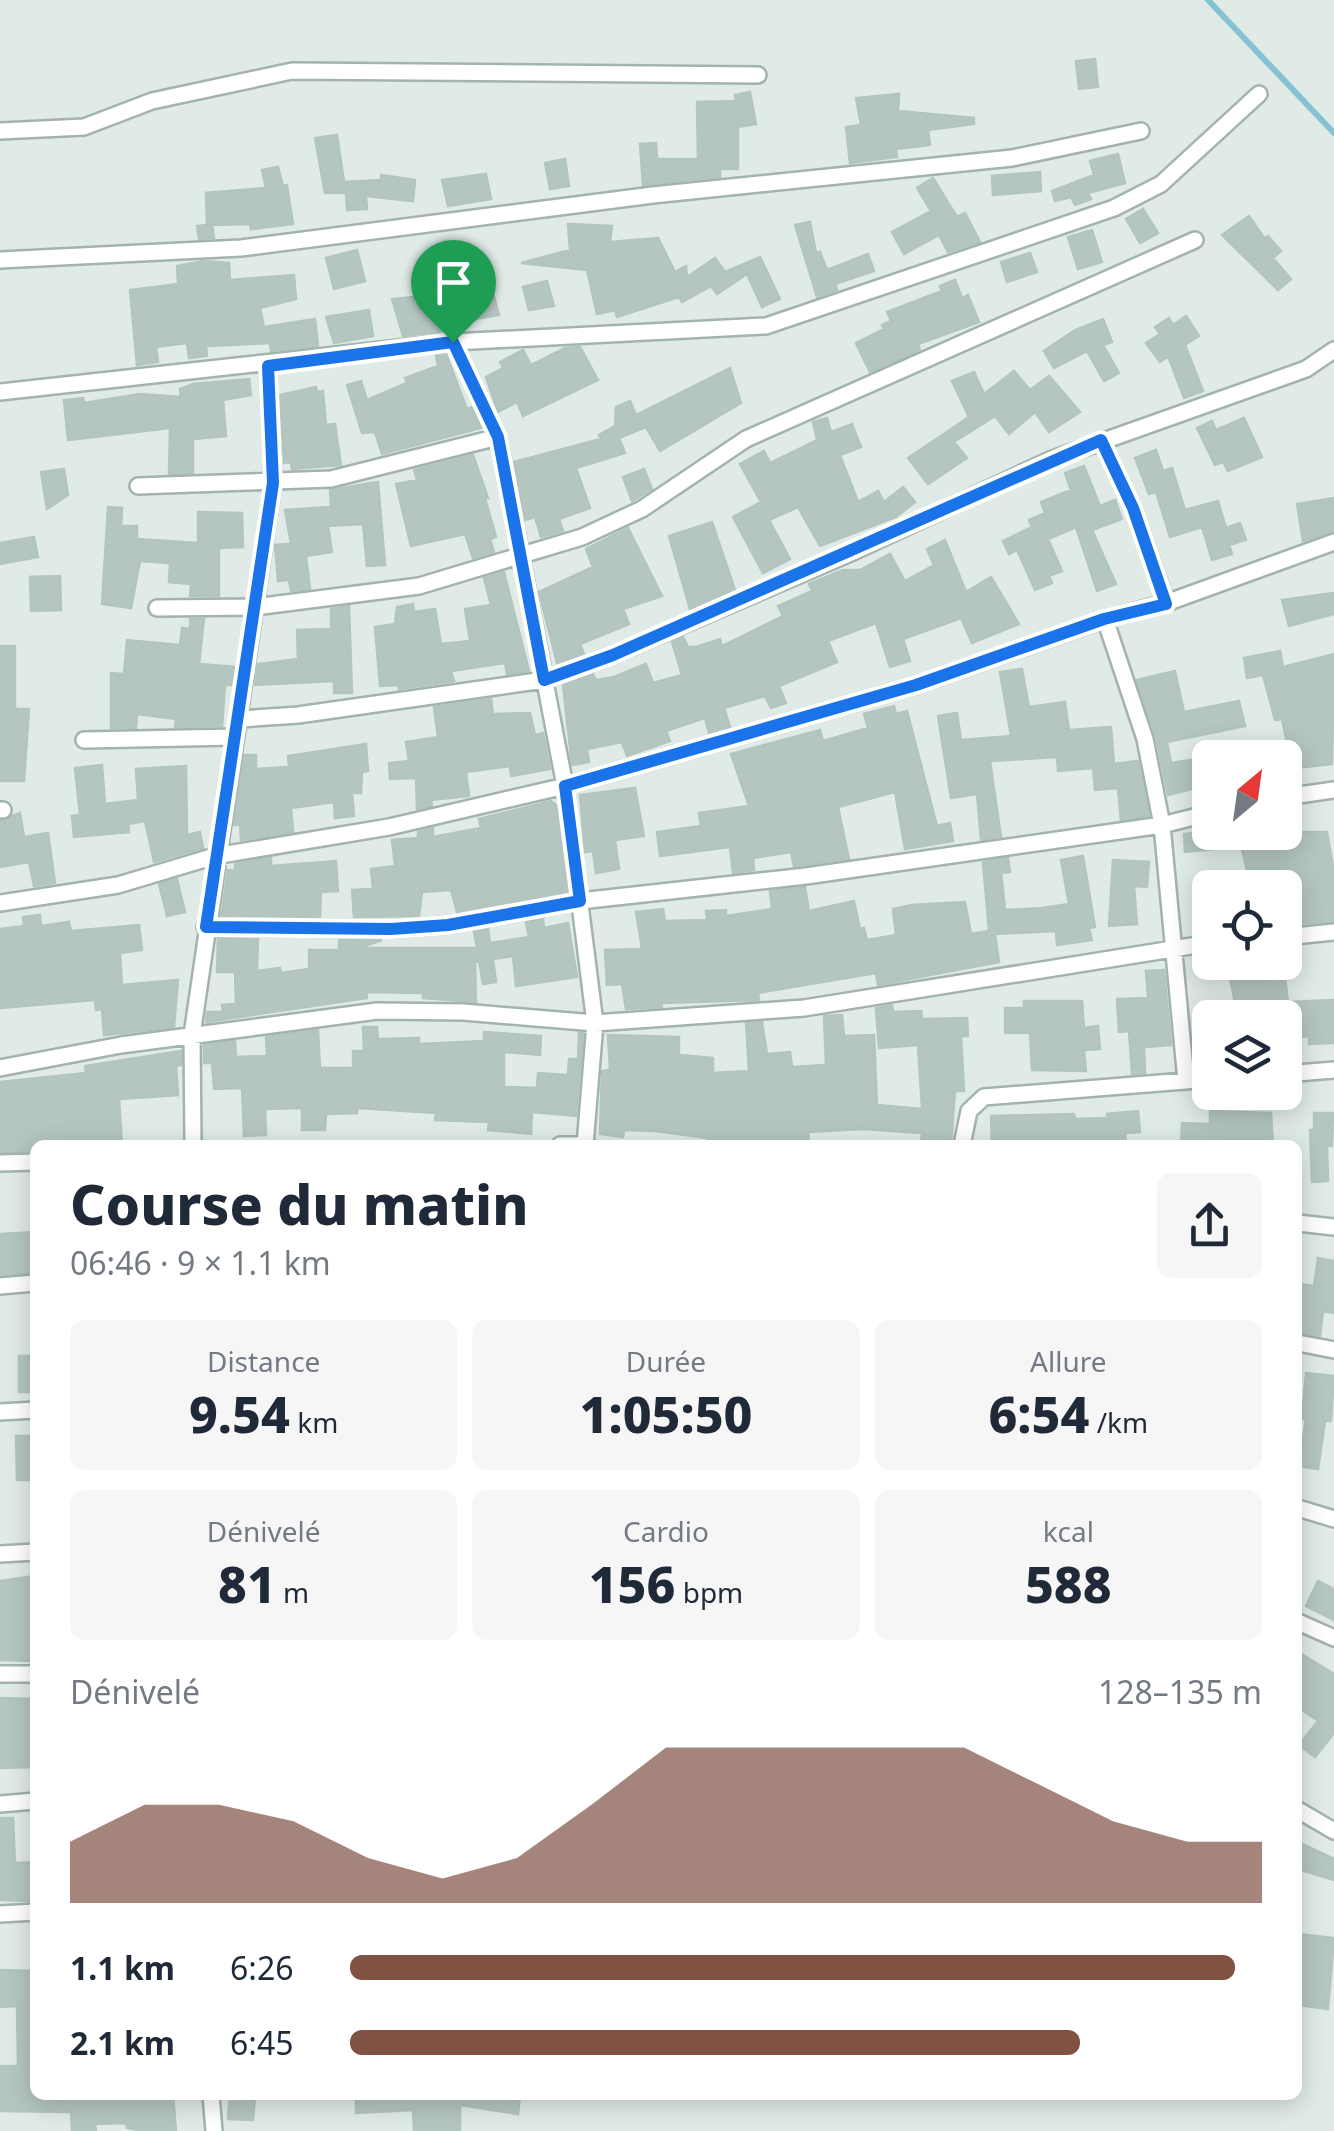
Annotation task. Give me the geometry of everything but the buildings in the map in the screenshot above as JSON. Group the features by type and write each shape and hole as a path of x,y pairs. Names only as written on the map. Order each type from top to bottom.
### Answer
{"street":[{"path":"0,130 84,127 152,101 292,72 758,75"},
{"path":"0,392 268,366 453,342 766,326 1114,208 1160,184 1260,94"},
{"path":"0,260 241,248 596,201 1012,158 1141,130"},
{"path":"157,608 255,607 419,586 582,538 642,509 746,439 1195,240"},
{"path":"453,342 498,437 565,786 595,1023 586,1140"},
{"path":"240,719 544,680 613,655 1101,440 1306,369 1334,350"},
{"path":"193,1140 192,1035 215,856 240,719 273,483 268,366"},
{"path":"138,486 332,479 402,465 498,437"},
{"path":"1101,440 1133,508 1166,604"},
{"path":"0,904 118,885 215,856 390,827 565,786 916,685 1104,619 1166,604 1334,542"},
{"path":"1104,619 1146,740 1162,825 1186,1081"},
{"path":"84,740 236,738"},
{"path":"1302,795 1334,790"},
{"path":"206,927 391,929 448,925 580,901 806,876 1192,818"},
{"path":"1302,935 1334,932"},
{"path":"0,1068 192,1035 377,1011 463,1012 595,1023 818,1006 1192,945"},
{"path":"1302,1073 1334,1070"},
{"path":"963,1140 969,1111 984,1097 1192,1080"},
{"path":"0,1163 30,1162"},
{"path":"1302,1223 1334,1227"},
{"path":"0,1286 30,1283"},
{"path":"1302,1344 1334,1350"},
{"path":"0,1412 30,1410"},
{"path":"1302,1509 1334,1519"},
{"path":"0,1554 30,1552"},
{"path":"1302,1624 1334,1638"},
{"path":"0,1674 30,1674"},
{"path":"0,1804 30,1801"},
{"path":"1302,1812 1334,1831"},
{"path":"0,1914 30,1912"},
{"path":"211,2100 214,2131"}],"waterway":[{"path":"1208,0 1334,133"}],"route":[{"path":"453,342 498,437 544,680 613,655 855,551 1101,440 1133,508 1166,604 1104,619 916,685 565,786 580,901 448,925 391,929 206,927 273,483 268,366 453,342"}]}
